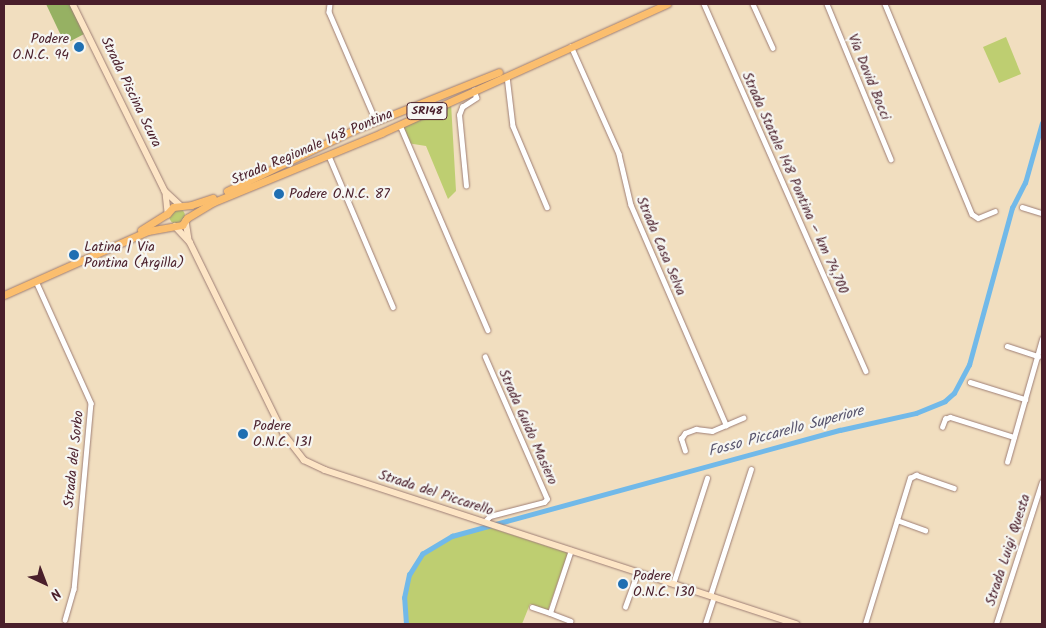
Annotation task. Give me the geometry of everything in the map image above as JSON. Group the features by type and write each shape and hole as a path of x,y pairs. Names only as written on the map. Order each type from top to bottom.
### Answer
{"main road":[{"name":"Strada Regionale 148 Pontina","path":"4,290 144,228 168,212 231,189 376,121 494,75 657,4"},
{"name":"Strada Regionale 148 Pontina","path":"4,295 148,231 174,225 214,202 400,125 507,74 667,4"},
{"path":"182,206 187,219"},
{"path":"168,212 174,225"}],"street":[{"name":"Strada Piscina Scura","path":"74,4 166,191 182,206"},
{"path":"330,4 329,12 376,121"},
{"name":"Strada Statale 148 Pontina – km 74,700","path":"704,4 866,371"},
{"path":"753,4 773,48"},
{"name":"Via David Bocci","path":"828,4 891,158"},
{"path":"885,4 972,214 978,218 996,211"},
{"name":"Strada Casa Selva","path":"571,46 621,159 631,205 726,425"},
{"path":"507,74 513,126 547,207"},
{"path":"466,186 459,115 462,107 476,98 474,89"},
{"path":"400,125 488,330"},
{"path":"328,156 393,306"},
{"name":"Strada Piscina Scura","path":"166,191 168,212"},
{"path":"1022,207 1042,213"},
{"name":"Strada del Piccarello","path":"187,219 190,242"},
{"name":"Strada del Piccarello","path":"174,225 190,242 282,431 300,457 322,469 796,624"},
{"name":"Strada del Sorbo","path":"36,281 91,403 74,589 65,620"},
{"path":"1007,462 1042,339"},
{"path":"1007,346 1038,356"},
{"name":"Strada Guido Masiero","path":"484,522 491,516 544,502 547,499 486,357"},
{"path":"970,382 1025,399"},
{"path":"942,427 950,417 1014,437"},
{"path":"685,451 681,440 683,434 696,428 712,431 743,418"},
{"path":"705,624 751,469"},
{"path":"865,624 897,520 913,476 954,488"},
{"path":"673,584 707,478"},
{"name":"Strada Luigi Questa","path":"996,624 1042,482"},
{"path":"897,520 925,530"},
{"path":"550,613 571,550"},
{"path":"625,607 638,572"},
{"path":"532,607 571,620"}],"green space":[{"path":"46,4 72,4 86,33 65,44"},
{"path":"1006,37 1021,74 999,83 983,47"},
{"path":"451,103 456,191 448,199 426,146 407,143 402,128"},
{"path":"177,208 183,210 185,216 183,222 177,224 171,222 169,216 171,210"},
{"path":"485,526 568,553 548,610 530,604 522,624 406,624 404,598 409,575 422,554 452,536"}],"waterway":[{"name":"Fosso Piccarello Superiore","path":"406,624 404,598 409,575 422,554 452,536 840,430 916,413 945,401 954,393 969,365 1012,208 1025,183 1042,123"}],"place":[{"name":"Podere O.N.C. 94","path":"79,47"},
{"name":"Podere O.N.C. 87","path":"279,194"},
{"name":"Latina | Via Pontina (Argilla)","path":"74,255"},
{"name":"Podere O.N.C. 131","path":"243,434"},
{"name":"Podere O.N.C. 130","path":"623,584"}]}
